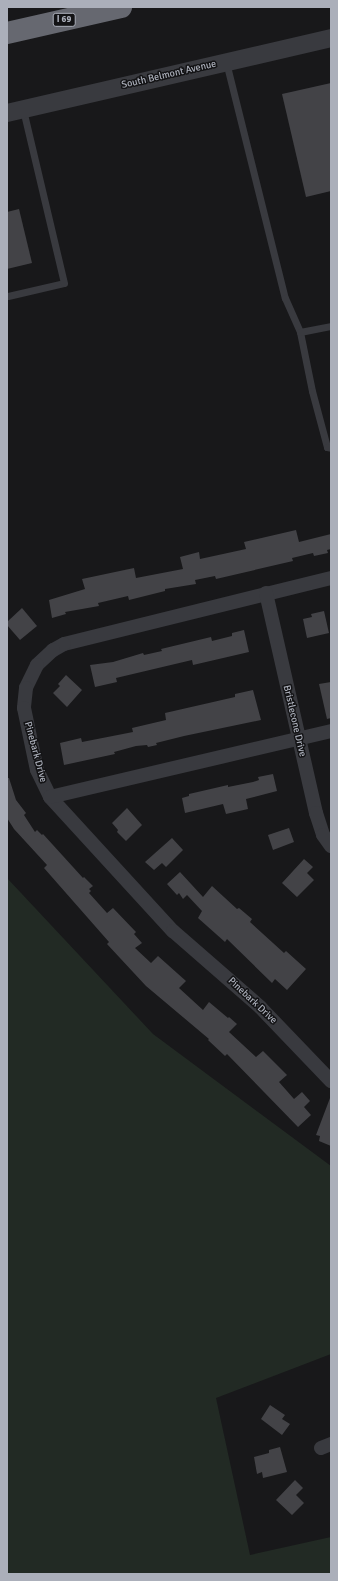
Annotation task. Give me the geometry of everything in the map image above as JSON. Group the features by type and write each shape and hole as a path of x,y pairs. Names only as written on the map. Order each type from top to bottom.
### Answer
{"highway":[{"name":"I 69","path":"7,33 121,7"}],"street":[{"name":"South Belmont Avenue","path":"15,111 331,38"},
{"name":"Pinebark Drive","path":"331,578 81,638 64,644 44,657 37,665 26,688 24,708 37,770 50,797 173,931 260,1007 331,1080"},
{"name":"Bristlecone Drive","path":"266,593 319,826 323,835 331,846"},
{"path":"50,797 331,731"}],"lane":[{"path":"226,62 285,298 300,332 312,391 328,448 331,448"},
{"path":"8,296 64,283 15,111"},
{"path":"300,332 331,326"}],"shaded area":[{"path":"7,878 153,1034 331,1166 331,1354 216,1398 250,1555 331,1537 331,1574 7,1574"}],"building":[{"path":"331,83 331,191 306,197 282,94"},
{"path":"19,209 32,263 7,269 7,212"},
{"path":"296,530 299,542 331,534 331,549 327,550 328,553 314,556 313,553 292,558 293,561 216,579 215,576 195,580 196,584 165,589 165,591 129,600 128,596 98,603 99,606 65,612 66,614 52,618 49,600 85,589 82,579 134,568 136,578 183,569 180,557 199,552 200,559 246,549 244,542"},
{"path":"22,608 37,626 20,640 7,625 7,622"},
{"path":"324,611 329,633 307,638 303,619 312,617 311,614"},
{"path":"244,630 249,652 193,665 192,660 116,678 117,682 95,687 90,665 113,662 143,653 144,655 162,651 161,649 211,637 212,641 232,636 232,633"},
{"path":"66,675 82,690 67,707 53,693 60,686 58,684"},
{"path":"331,682 331,718 327,719 319,684"},
{"path":"253,690 261,720 184,736 156,743 157,745 148,747 147,745 136,746 114,752 115,754 64,765 60,743 81,738 82,742 133,732 132,728 166,720 165,713 235,697 235,694"},
{"path":"273,774 277,791 246,799 248,809 226,814 223,804 185,813 182,798 189,796 189,794 228,785 228,787 253,782 259,780 258,777"},
{"path":"7,778 9,778 16,800 26,813 24,815 35,832 37,830 42,835 43,834 83,878 84,877 93,886 89,889 91,891 89,893 107,913 113,908 136,932 134,934 142,943 135,948 151,963 158,956 186,981 179,988 203,1010 209,1002 228,1018 229,1017 237,1024 229,1032 256,1057 263,1051 287,1075 279,1082 294,1099 302,1092 310,1101 304,1107 311,1115 298,1127 227,1054 225,1056 208,1040 209,1039 146,986 107,944 109,942 44,868 47,865 14,829 7,818"},
{"path":"127,808 142,825 126,841 117,832 118,830 112,823"},
{"path":"289,828 294,842 273,850 268,835"},
{"path":"172,838 183,850 166,867 162,863 154,870 145,862"},
{"path":"304,859 313,867 307,873 314,880 297,897 282,883"},
{"path":"180,872 203,897 212,886 237,909 239,908 252,919 250,922 284,953 286,951 306,969 287,990 275,979 272,983 227,939 225,942 198,918 202,911 187,895 183,899 179,893 177,895 167,884"},
{"path":"330,1098 331,1146 319,1141 320,1136 316,1135"},
{"path":"270,1405 285,1415 282,1419 290,1424 282,1435 261,1419"},
{"path":"280,1447 287,1472 263,1478 262,1472 257,1474 254,1457 269,1453 269,1450"},
{"path":"295,1480 303,1488 296,1495 304,1503 292,1515 276,1500"}]}
